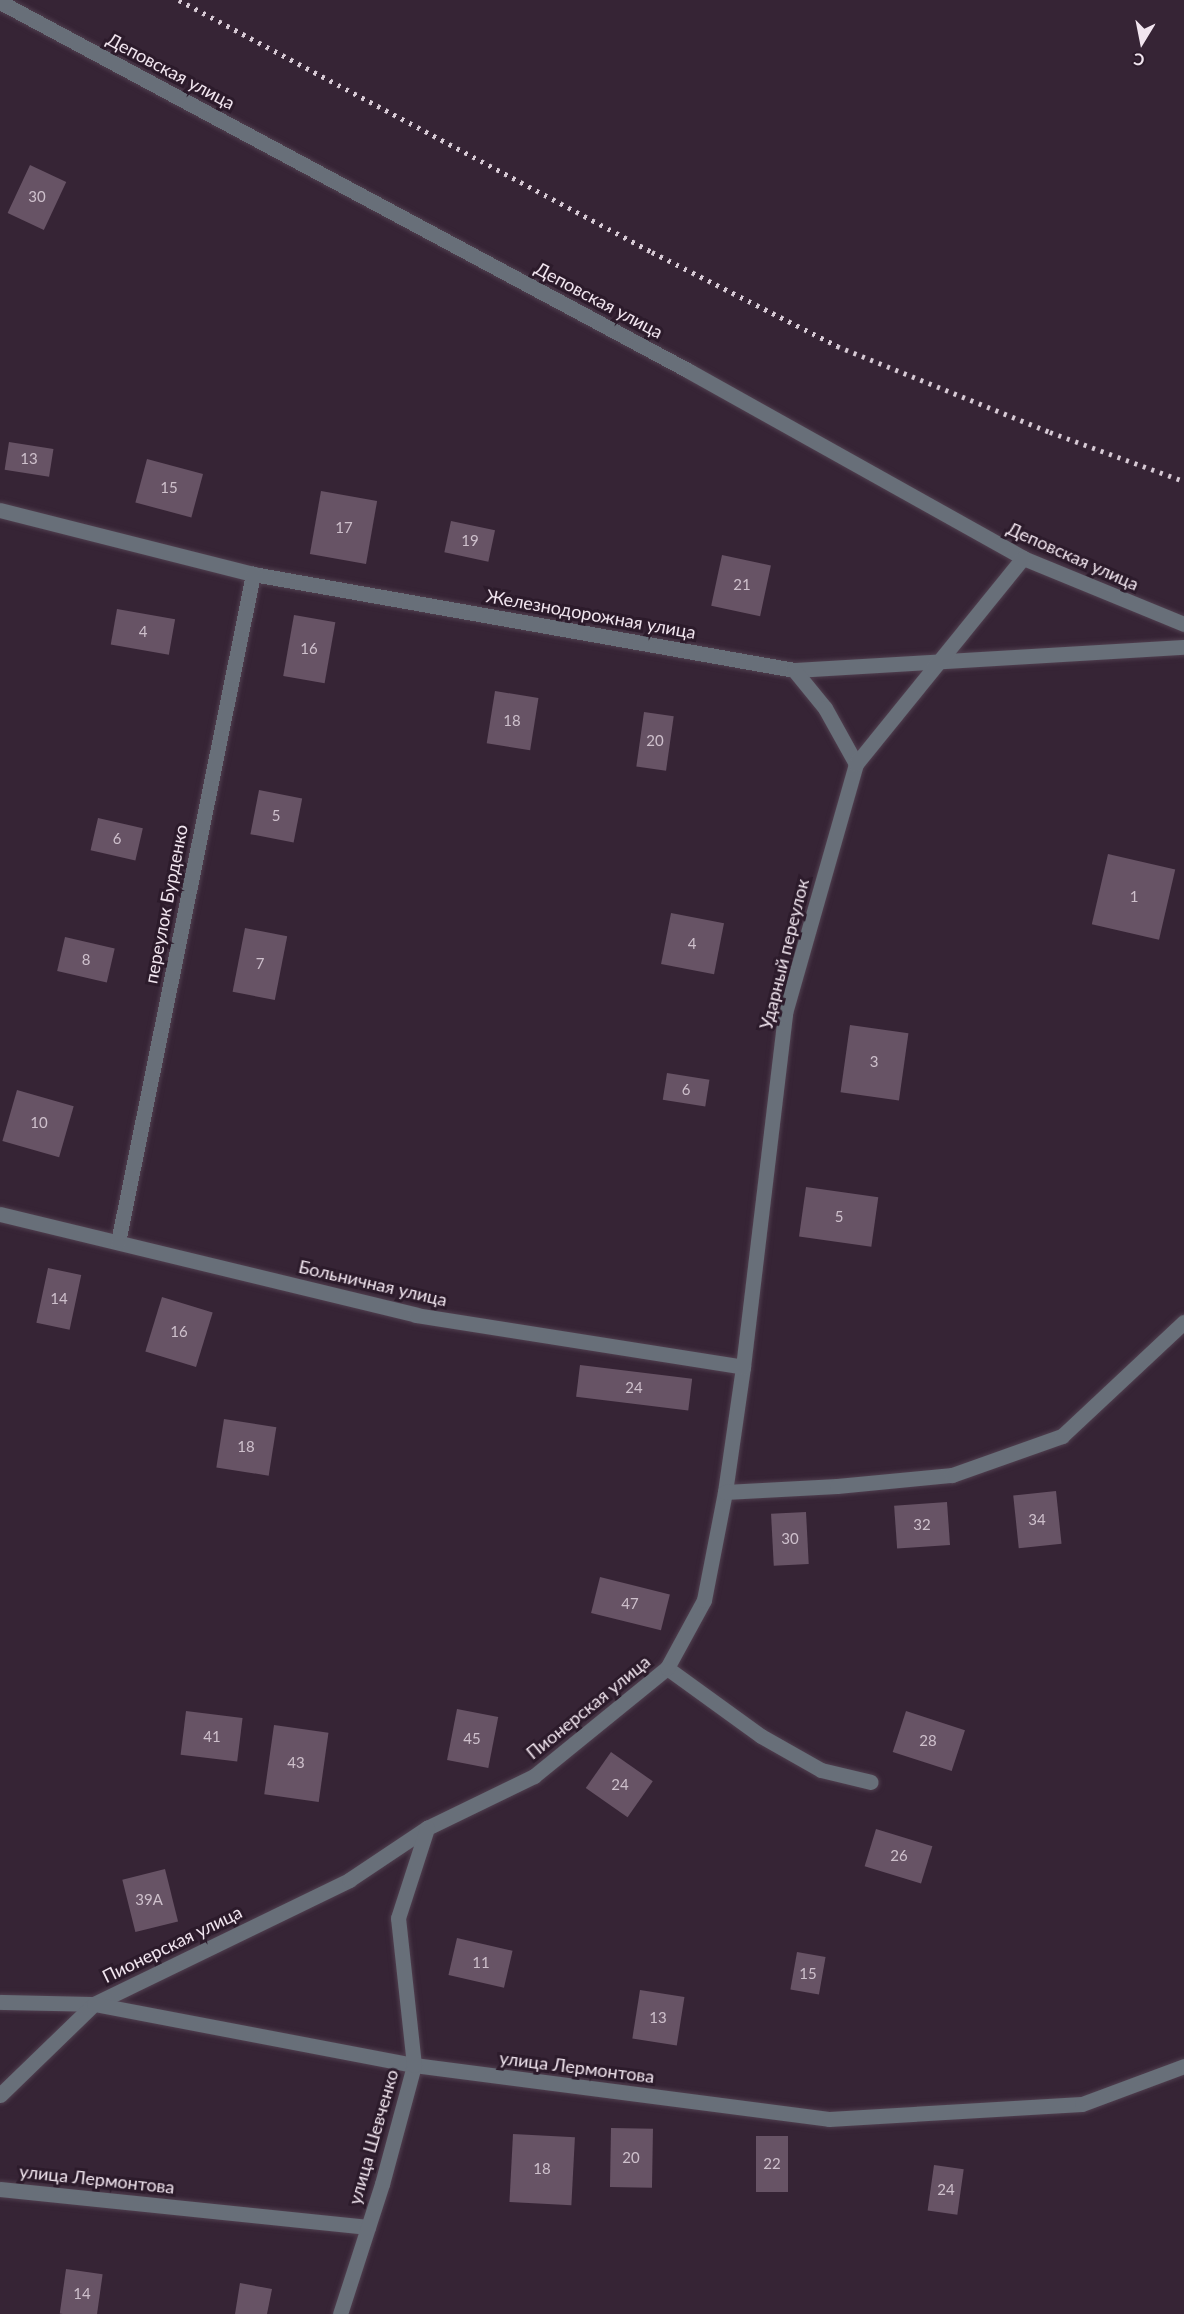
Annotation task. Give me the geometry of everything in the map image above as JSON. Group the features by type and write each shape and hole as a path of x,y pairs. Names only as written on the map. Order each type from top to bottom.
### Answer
{"street":[{"name":"Деповская улица","path":"0,2 689,370 1023,558 1184,624"},
{"name":"Железнодорожная улица","path":"0,510 253,574 794,670 1184,647"},
{"name":"Ударный переулок","path":"725,1492 743,1367 785,1013 856,764 1023,558"},
{"name":"переулок Бурденко","path":"118,1242 253,574"},
{"path":"794,670 825,708 856,764"},
{"name":"Больничная улица","path":"0,1214 416,1315 743,1367"},
{"path":"725,1492 837,1486 952,1475 1062,1436 1184,1322"},
{"name":"Пионерская улица","path":"0,2002 94,2004 348,1880 427,1828 534,1776 667,1668 704,1600 725,1492"},
{"path":"667,1668 761,1736 801,1759 821,1770 871,1782"},
{"name":"улица Шевченко","path":"340,2314 368,2227 414,2065 398,1918 427,1828"},
{"path":"0,2095 94,2004"},
{"name":"улица Лермонтова","path":"94,2004 414,2065 828,2119 1082,2104 1184,2066"},
{"name":"улица Лермонтова","path":"0,2189 368,2227"}],"building":[{"path":"30,165 66,182 44,230 8,213"},
{"path":"9,442 53,449 49,477 5,470"},
{"path":"147,459 203,474 191,517 135,502"},
{"path":"321,491 377,501 366,564 310,554"},
{"path":"451,521 495,530 488,562 444,552"},
{"path":"722,555 771,565 760,616 711,606"},
{"path":"117,609 175,619 169,655 111,644"},
{"path":"294,615 335,622 325,683 283,676"},
{"path":"495,691 538,698 530,750 487,743"},
{"path":"644,712 674,716 666,771 636,766"},
{"path":"259,790 302,798 294,843 250,834"},
{"path":"98,818 143,828 135,861 91,850"},
{"path":"1108,854 1175,870 1159,940 1092,924"},
{"path":"671,913 724,923 714,974 661,964"},
{"path":"245,928 287,936 275,1000 233,992"},
{"path":"65,937 115,948 107,983 57,971"},
{"path":"850,1025 908,1033 899,1101 841,1092"},
{"path":"667,1073 709,1080 705,1106 663,1100"},
{"path":"17,1090 74,1106 59,1157 2,1141"},
{"path":"806,1187 878,1197 871,1247 799,1237"},
{"path":"48,1268 81,1275 70,1330 36,1323"},
{"path":"162,1297 213,1312 196,1367 145,1352"},
{"path":"580,1365 692,1379 688,1411 576,1397"},
{"path":"224,1419 276,1427 269,1476 216,1467"},
{"path":"1056,1491 1062,1544 1019,1548 1013,1495"},
{"path":"947,1502 950,1545 897,1549 894,1506"},
{"path":"806,1512 809,1564 774,1566 771,1514"},
{"path":"600,1577 670,1594 661,1630 591,1613"},
{"path":"457,1709 498,1717 488,1768 447,1760"},
{"path":"186,1711 243,1718 237,1762 181,1755"},
{"path":"906,1711 965,1730 952,1771 893,1752"},
{"path":"274,1725 328,1733 319,1802 264,1794"},
{"path":"611,1752 653,1781 628,1817 586,1788"},
{"path":"876,1829 932,1846 921,1884 865,1866"},
{"path":"165,1869 178,1921 135,1932 122,1880"},
{"path":"457,1938 513,1951 504,1988 448,1975"},
{"path":"797,1952 826,1957 819,1994 790,1989"},
{"path":"640,1990 684,1997 677,2045 632,2038"},
{"path":"611,2128 653,2129 652,2188 610,2187"},
{"path":"513,2134 575,2137 571,2205 509,2202"},
{"path":"756,2136 788,2136 788,2192 756,2192"},
{"path":"934,2165 964,2169 957,2215 928,2211"},
{"path":"66,2269 103,2274 97,2314 60,2314"},
{"path":"240,2283 272,2289 267,2314 235,2314"}],"railway":[{"path":"179,0 652,252 837,346 1050,432 1184,481"}]}
